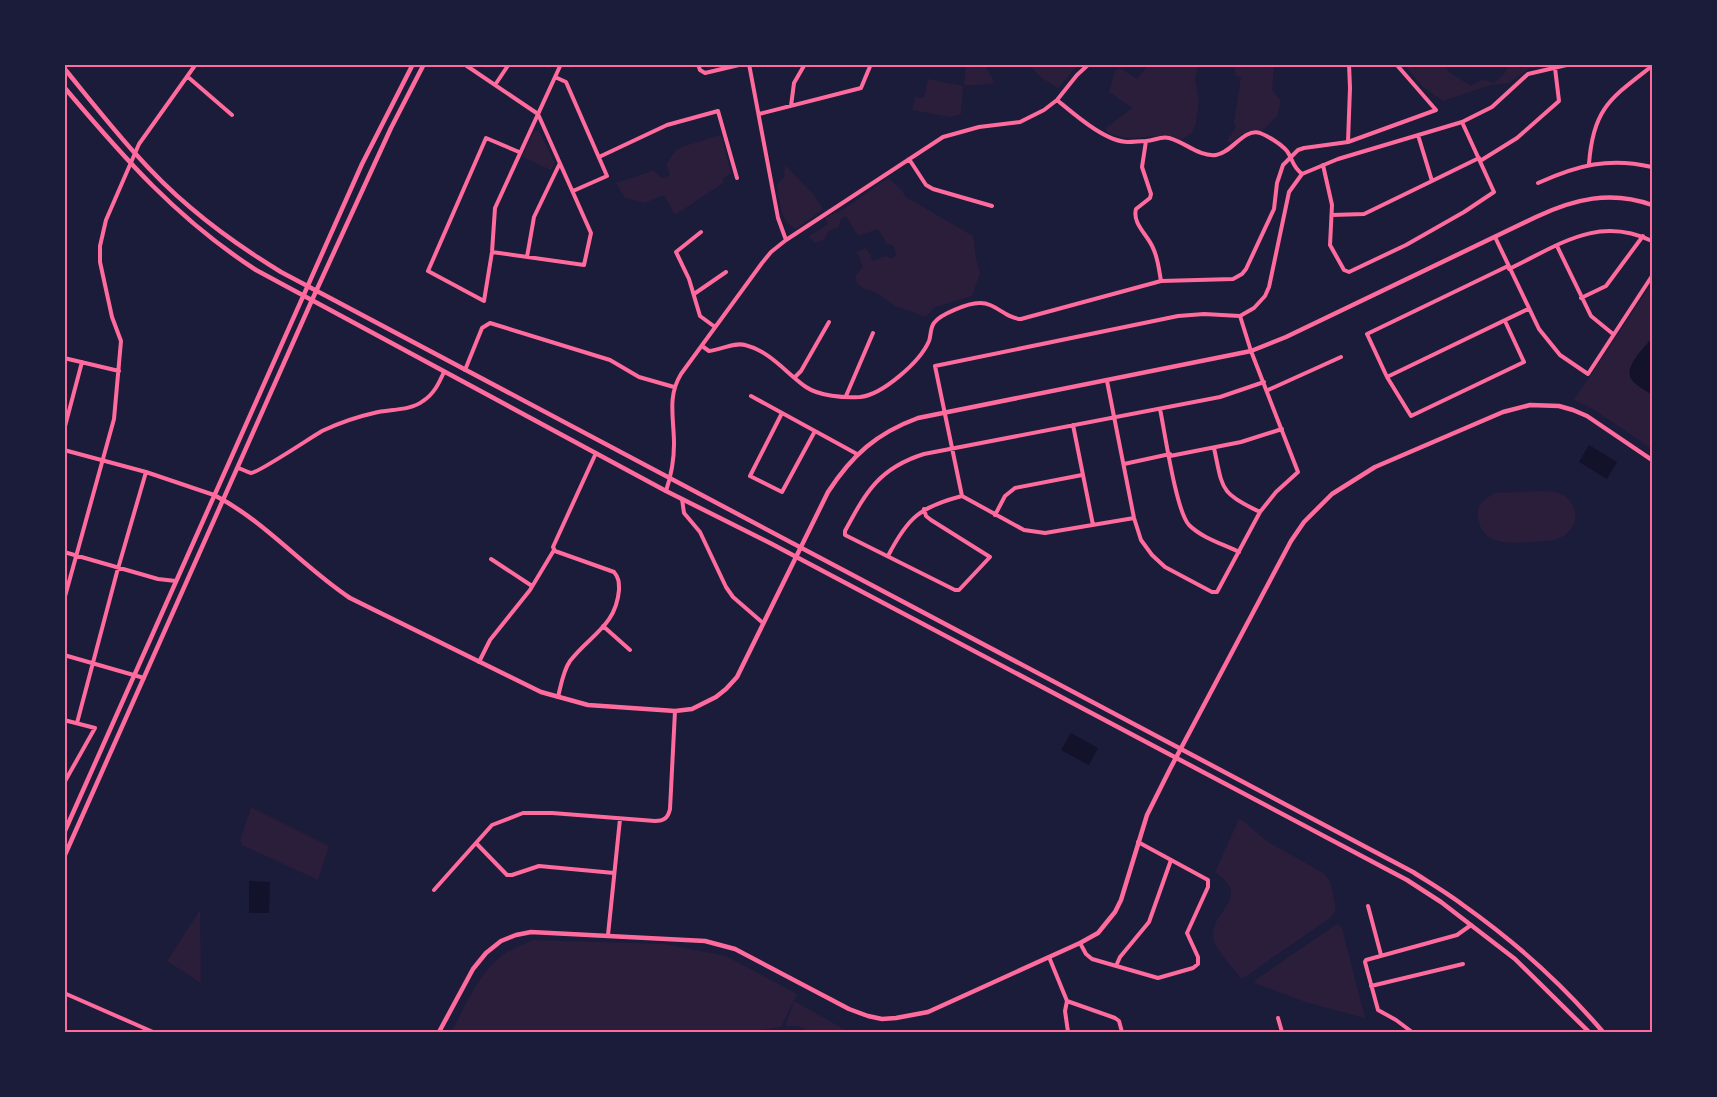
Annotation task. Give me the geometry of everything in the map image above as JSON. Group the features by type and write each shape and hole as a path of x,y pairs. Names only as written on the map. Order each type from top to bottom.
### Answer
{"street":[{"path":"64,600 114,419 121,340 112,317 100,262 100,246 106,220 135,152 196,64"},
{"path":"64,833 362,164 412,64"},
{"path":"64,857 312,300 391,128 424,64"},
{"path":"464,64 538,114 591,233 584,265 492,252"},
{"path":"495,85 509,64"},
{"path":"519,152 486,138 428,271 484,301 492,252 495,208 561,64"},
{"path":"698,64 700,70 705,74 743,64"},
{"path":"749,64 778,218 786,240"},
{"path":"790,106 794,83 805,64"},
{"path":"759,114 861,88 871,64"},
{"path":"666,491 674,444 671,398 674,387 771,252 943,137 979,127 1020,122 1044,110 1057,100 1089,64"},
{"path":"1348,142 1349,64"},
{"path":"702,346 710,351 738,344 745,345 777,363 811,389 846,396 864,396 888,387 921,354 928,342 933,323 950,312 979,303 988,304 1012,318 1021,319 1161,281 1228,280 1242,274 1274,209 1279,174 1290,157 1298,150 1348,142 1436,110 1396,64"},
{"path":"1134,518 1035,533 1024,530 962,496 935,366 1178,316 1204,314 1240,316 1254,308 1265,296 1269,287 1289,192 1302,174 1323,165 1462,122 1492,107 1528,74 1571,64"},
{"path":"1589,164 1594,129 1602,113 1618,94 1653,66"},
{"path":"1332,215 1364,214 1480,159 1517,138 1559,101 1555,68"},
{"path":"64,69 135,152 191,209 281,273 308,285 1413,872 1462,903 1496,929 1543,970 1603,1032"},
{"path":"188,77 232,115"},
{"path":"555,77 566,82 607,176 572,192"},
{"path":"64,87 158,193 207,236 256,270 666,491 796,557 1382,867 1441,902 1515,959 1589,1032"},
{"path":"1057,100 1081,119 1121,141 1167,138 1204,154 1215,155 1227,151 1250,133 1257,132 1286,151 1293,166 1302,174"},
{"path":"599,157 667,125 718,111 737,178"},
{"path":"1323,165 1331,197 1330,245 1344,270 1349,272 1406,245 1494,192 1462,122"},
{"path":"1418,135 1432,181"},
{"path":"1146,141 1142,167 1151,194 1150,198 1136,209 1134,215 1155,250 1161,281"},
{"path":"909,159 926,185 933,189 993,206"},
{"path":"1538,183 1569,169 1589,164 1624,162 1653,167"},
{"path":"527,257 534,217 560,164"},
{"path":"64,450 146,472 214,495 263,528 334,588 350,598 541,692 588,705 675,711 692,709 705,704 726,689 737,677 828,492 841,472 857,454 903,423 1251,351 1286,337 1554,209 1583,199 1618,197 1653,205"},
{"path":"1505,321 1524,362 1411,416 1387,376 1367,334 1586,233 1605,230 1630,231 1653,240"},
{"path":"701,232 675,252 694,294 700,316 715,327"},
{"path":"1581,298 1606,286 1643,236"},
{"path":"1495,237 1539,330 1551,346 1588,374 1653,276"},
{"path":"1557,246 1581,298 1596,323 1613,334"},
{"path":"694,294 726,272"},
{"path":"1387,376 1528,309"},
{"path":"1107,381 1134,518 1141,540 1165,567 1212,592 1217,592 1260,512 1276,492 1298,472 1251,351 1240,316"},
{"path":"465,370 482,328 490,322 610,360 639,377 674,387"},
{"path":"795,377 801,371 829,322"},
{"path":"846,396 873,333"},
{"path":"1268,390 1341,357"},
{"path":"64,358 119,371"},
{"path":"64,429 82,362"},
{"path":"238,468 251,473 259,471 294,447 323,431 376,412 407,408 423,402 437,388 444,372"},
{"path":"924,509 931,520 990,557 990,560 959,590 845,535 863,497 880,478 902,462 951,448 1233,394 1264,382"},
{"path":"751,396 857,454"},
{"path":"439,1032 473,969 486,953 501,941 531,932 608,935 720,944 735,949 849,1009 882,1019 928,1012 1080,943 1098,933 1115,912 1121,900 1147,815 1291,541 1321,503 1375,467 1503,412 1530,405 1553,405 1587,416 1653,460"},
{"path":"1160,409 1179,505 1185,520 1202,535 1239,552"},
{"path":"782,413 750,476 782,492 815,431"},
{"path":"1073,424 1093,525"},
{"path":"1124,464 1214,448 1282,429"},
{"path":"1214,448 1223,488 1240,503 1260,512"},
{"path":"479,662 490,640 532,586 554,550 553,545 596,453"},
{"path":"77,723 146,472"},
{"path":"996,515 1005,496 1015,488 1082,475"},
{"path":"888,556 907,524 924,509 962,496"},
{"path":"682,499 684,513 700,532 726,587 763,623"},
{"path":"554,550 614,572 618,577 618,598 613,616 569,662 564,672 558,698"},
{"path":"64,552 158,579 176,581"},
{"path":"491,560 532,586"},
{"path":"603,626 630,650"},
{"path":"64,655 144,678"},
{"path":"434,891 492,825 530,812 661,821 669,816 675,711"},
{"path":"64,720 94,728 64,783"},
{"path":"608,935 620,819"},
{"path":"1080,943 1089,957 1158,978 1193,968 1198,964 1199,961 1187,933 1209,884 1205,877 1138,842"},
{"path":"476,843 507,875 512,876 539,866 614,873"},
{"path":"1116,966 1119,957 1149,922 1171,860"},
{"path":"1368,906 1381,955"},
{"path":"1412,1032 1378,1010 1365,962 1368,958 1457,935 1471,924"},
{"path":"1049,957 1067,1001 1065,1011 1068,1032"},
{"path":"1371,986 1463,964"},
{"path":"64,993 153,1032"},
{"path":"1067,1001 1115,1018 1119,1021 1122,1032"},
{"path":"1278,1018 1282,1032"}],"shaded area":[{"path":"966,65 988,65 987,69 995,83 964,85"},
{"path":"1029,65 1078,65 1058,88 1043,79"},
{"path":"1148,65 1198,65 1195,78 1199,100 1196,123 1192,133 1181,140 1164,136 1127,138 1107,132 1106,128 1132,108 1109,92 1115,70 1120,68 1137,79"},
{"path":"1274,65 1272,90 1281,101 1277,116 1262,131 1245,133 1231,143 1227,141 1236,127 1234,122 1241,77 1236,75 1234,66"},
{"path":"1404,65 1446,65 1449,72 1471,86 1483,79 1494,83 1510,65 1534,65 1509,83 1491,85 1443,101 1423,87"},
{"path":"928,79 963,86 961,114 950,117 912,110 915,97 924,98"},
{"path":"534,131 539,131 555,163 551,170 522,157"},
{"path":"721,135 731,173 723,179 723,183 675,215 664,195 645,203 625,198 616,183 653,170 662,178 670,175 666,164 676,150"},
{"path":"785,165 814,195 823,209 796,229 786,221 780,204 777,184 784,177"},
{"path":"888,178 901,189 906,197 973,236 980,274 972,296 935,307 926,317 895,306 877,293 863,288 857,283 855,276 863,267 857,252 865,248 871,255 872,261 885,256 892,258 896,255 894,246 887,244 878,229 858,236 846,216 841,219 838,228 828,231 824,240 815,243 808,237 828,224 825,218 844,209"},
{"path":"1652,283 1652,449 1593,409 1574,400"},
{"path":"1652,338 1652,395 1632,380 1630,370 1636,358"},
{"path":"1589,445 1617,462 1607,479 1579,462"},
{"path":"1538,491 1559,493 1568,498 1573,505 1575,521 1565,535 1557,539 1514,543 1494,540 1481,528 1478,509 1482,502 1495,493"},
{"path":"1071,733 1098,748 1089,765 1061,750"},
{"path":"251,808 329,846 318,880 242,845 240,840"},
{"path":"1239,819 1268,842 1325,874 1331,884 1335,905 1335,911 1330,918 1242,979 1221,953 1213,936 1218,918 1231,897 1231,889 1226,881 1215,872"},
{"path":"249,881 270,882 269,913 249,913"},
{"path":"200,910 201,983 167,961"},
{"path":"1337,924 1342,928 1365,1018 1305,1002 1255,983 1255,980"},
{"path":"533,940 665,944 726,956 797,994 781,1027 747,1032 451,1032 476,986 491,966 511,950"},
{"path":"794,1001 849,1032 810,1032 798,1026 785,1026"}]}
